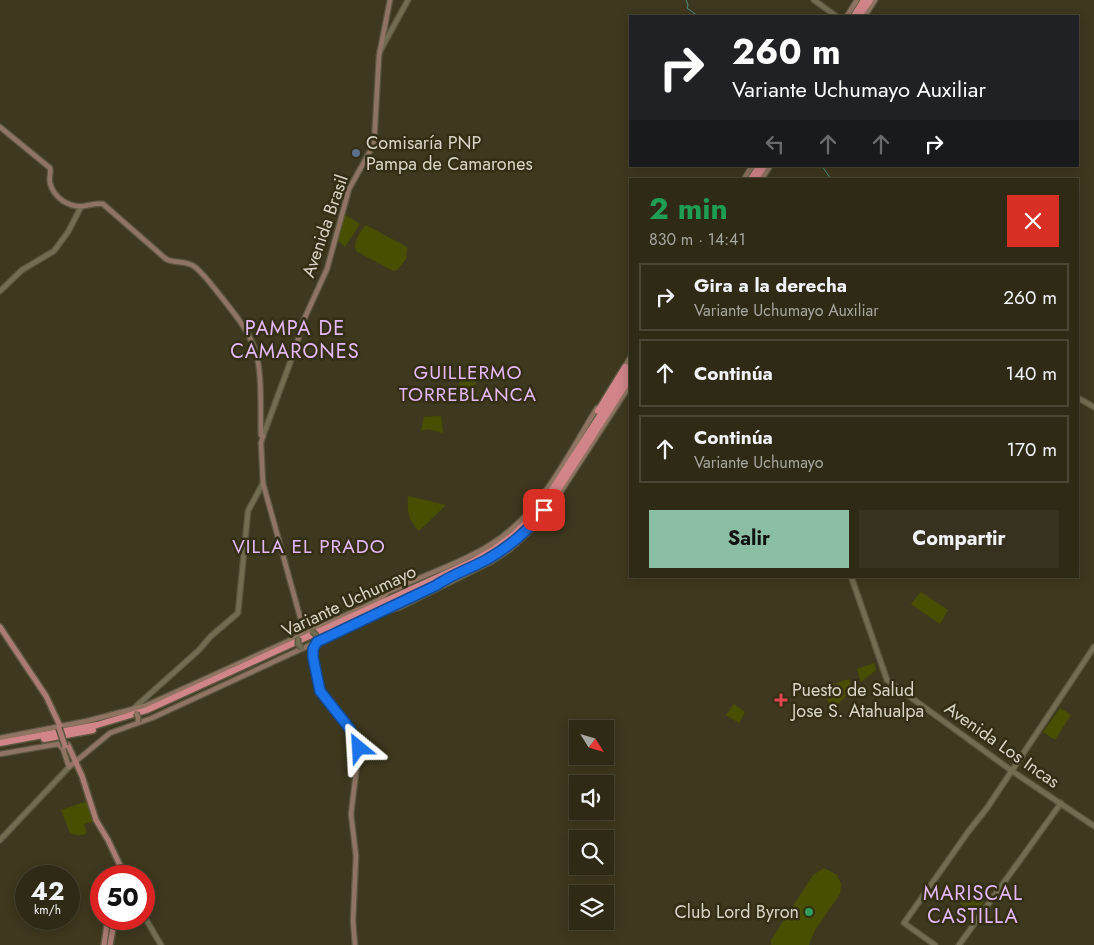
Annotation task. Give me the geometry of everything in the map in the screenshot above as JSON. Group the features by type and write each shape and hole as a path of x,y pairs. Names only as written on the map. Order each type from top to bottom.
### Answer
{"highway":[{"path":"851,15 858,0"},
{"path":"852,15 864,0"},
{"path":"860,15 870,0"},
{"path":"752,178 758,167"},
{"path":"757,178 763,167"},
{"name":"Variante Uchumayo","path":"0,743 97,725 147,710 494,550 525,525 541,507 588,434 627,368"},
{"name":"Variante Uchumayo","path":"0,747 99,728 146,714 229,678 447,578 497,553 511,544 534,522 548,504 629,380"},
{"path":"379,600 435,574 457,568"},
{"path":"377,614 435,586 447,578"}],"main road":[{"path":"380,51 390,0"},
{"path":"866,15 875,0"},
{"name":"Avenida Brasil","path":"297,344 300,326 327,269 349,189 374,144 380,51"},
{"path":"0,127 50,168 51,185 57,195 68,204 81,207 99,203 103,204 166,259 194,266 236,316 254,348 258,368 261,435 263,436 261,443 263,484 302,624"},
{"path":"745,178 751,167"},
{"path":"763,178 769,167"},
{"path":"0,738 134,711 312,631 379,600 388,592 482,550 501,538 521,521 541,497 585,430 611,385 627,368"},
{"path":"72,764 110,733 238,680 377,614 398,608 492,561 522,539 544,517 629,387"},
{"path":"0,626 46,696 60,727 72,764"},
{"path":"313,657 320,691 354,736 359,753 351,814 356,856 353,921 355,945"},
{"path":"134,711 138,717 137,723"},
{"path":"0,754 58,744 72,764 79,769 96,820 120,865"},
{"path":"104,945 107,930"},
{"path":"110,945 113,930"}],"street":[{"path":"380,51 408,0"},
{"path":"814,0 835,15"},
{"path":"0,292 22,270 54,251 68,232 81,207"},
{"name":"Avenida Brasil","path":"263,436 297,344"},
{"path":"1079,399 1094,407"},
{"path":"134,711 199,650 211,636 238,613 248,510 263,484"},
{"name":"Avenida Los Incas","path":"852,578 887,680 1012,771 1094,826"},
{"path":"302,624 316,636 317,642 313,649 313,657 310,651 298,644 302,624"},
{"path":"935,945 904,923 987,808 1094,647"},
{"path":"0,840 72,764"},
{"path":"958,945 1061,803"},
{"path":"152,930 161,945"}],"green space":[{"path":"344,214 360,224 345,247 338,240"},
{"path":"366,225 407,247 406,259 397,270 393,271 356,251 356,240"},
{"path":"463,374 477,380 471,394 457,389"},
{"path":"441,416 443,433 428,429 421,431 424,417"},
{"path":"408,496 446,505 419,531 412,523 409,515"},
{"path":"921,592 948,610 940,624 911,604"},
{"path":"874,663 876,670 861,682 857,669"},
{"path":"849,679 853,689 832,710 822,688"},
{"path":"734,704 745,712 739,723 726,715"},
{"path":"1060,708 1071,715 1055,740 1043,732"},
{"path":"87,801 94,821 84,824 87,833 85,834 77,835 70,833 61,810"},
{"name":"Club Lord Byron","path":"824,868 837,875 841,884 840,894 815,930 809,945 771,945 771,940 813,875"},
{"name":"MARISCAL CASTILLA","path":"976,891 984,902 972,918 960,903"}],"waterway":[{"path":"686,0 687,8 697,15"},
{"path":"823,167 830,178"}],"place":[{"name":"Comisaría PNP Pampa de Camarones","path":"356,153"},
{"name":"Puesto de Salud Jose S. Atahualpa","path":"781,700"},
{"name":"Club Lord Byron","path":"809,912"}],"district":[{"name":"PAMPA DE CAMARONES","path":"295,340"},
{"name":"GUILLERMO TORREBLANCA","path":"468,383"},
{"name":"VILLA EL PRADO","path":"309,546"},
{"name":"MARISCAL CASTILLA","path":"973,904"}],"route":[{"path":"359,748 350,729 320,691 313,657 313,649 317,642 489,558 511,544 544,510"}]}
